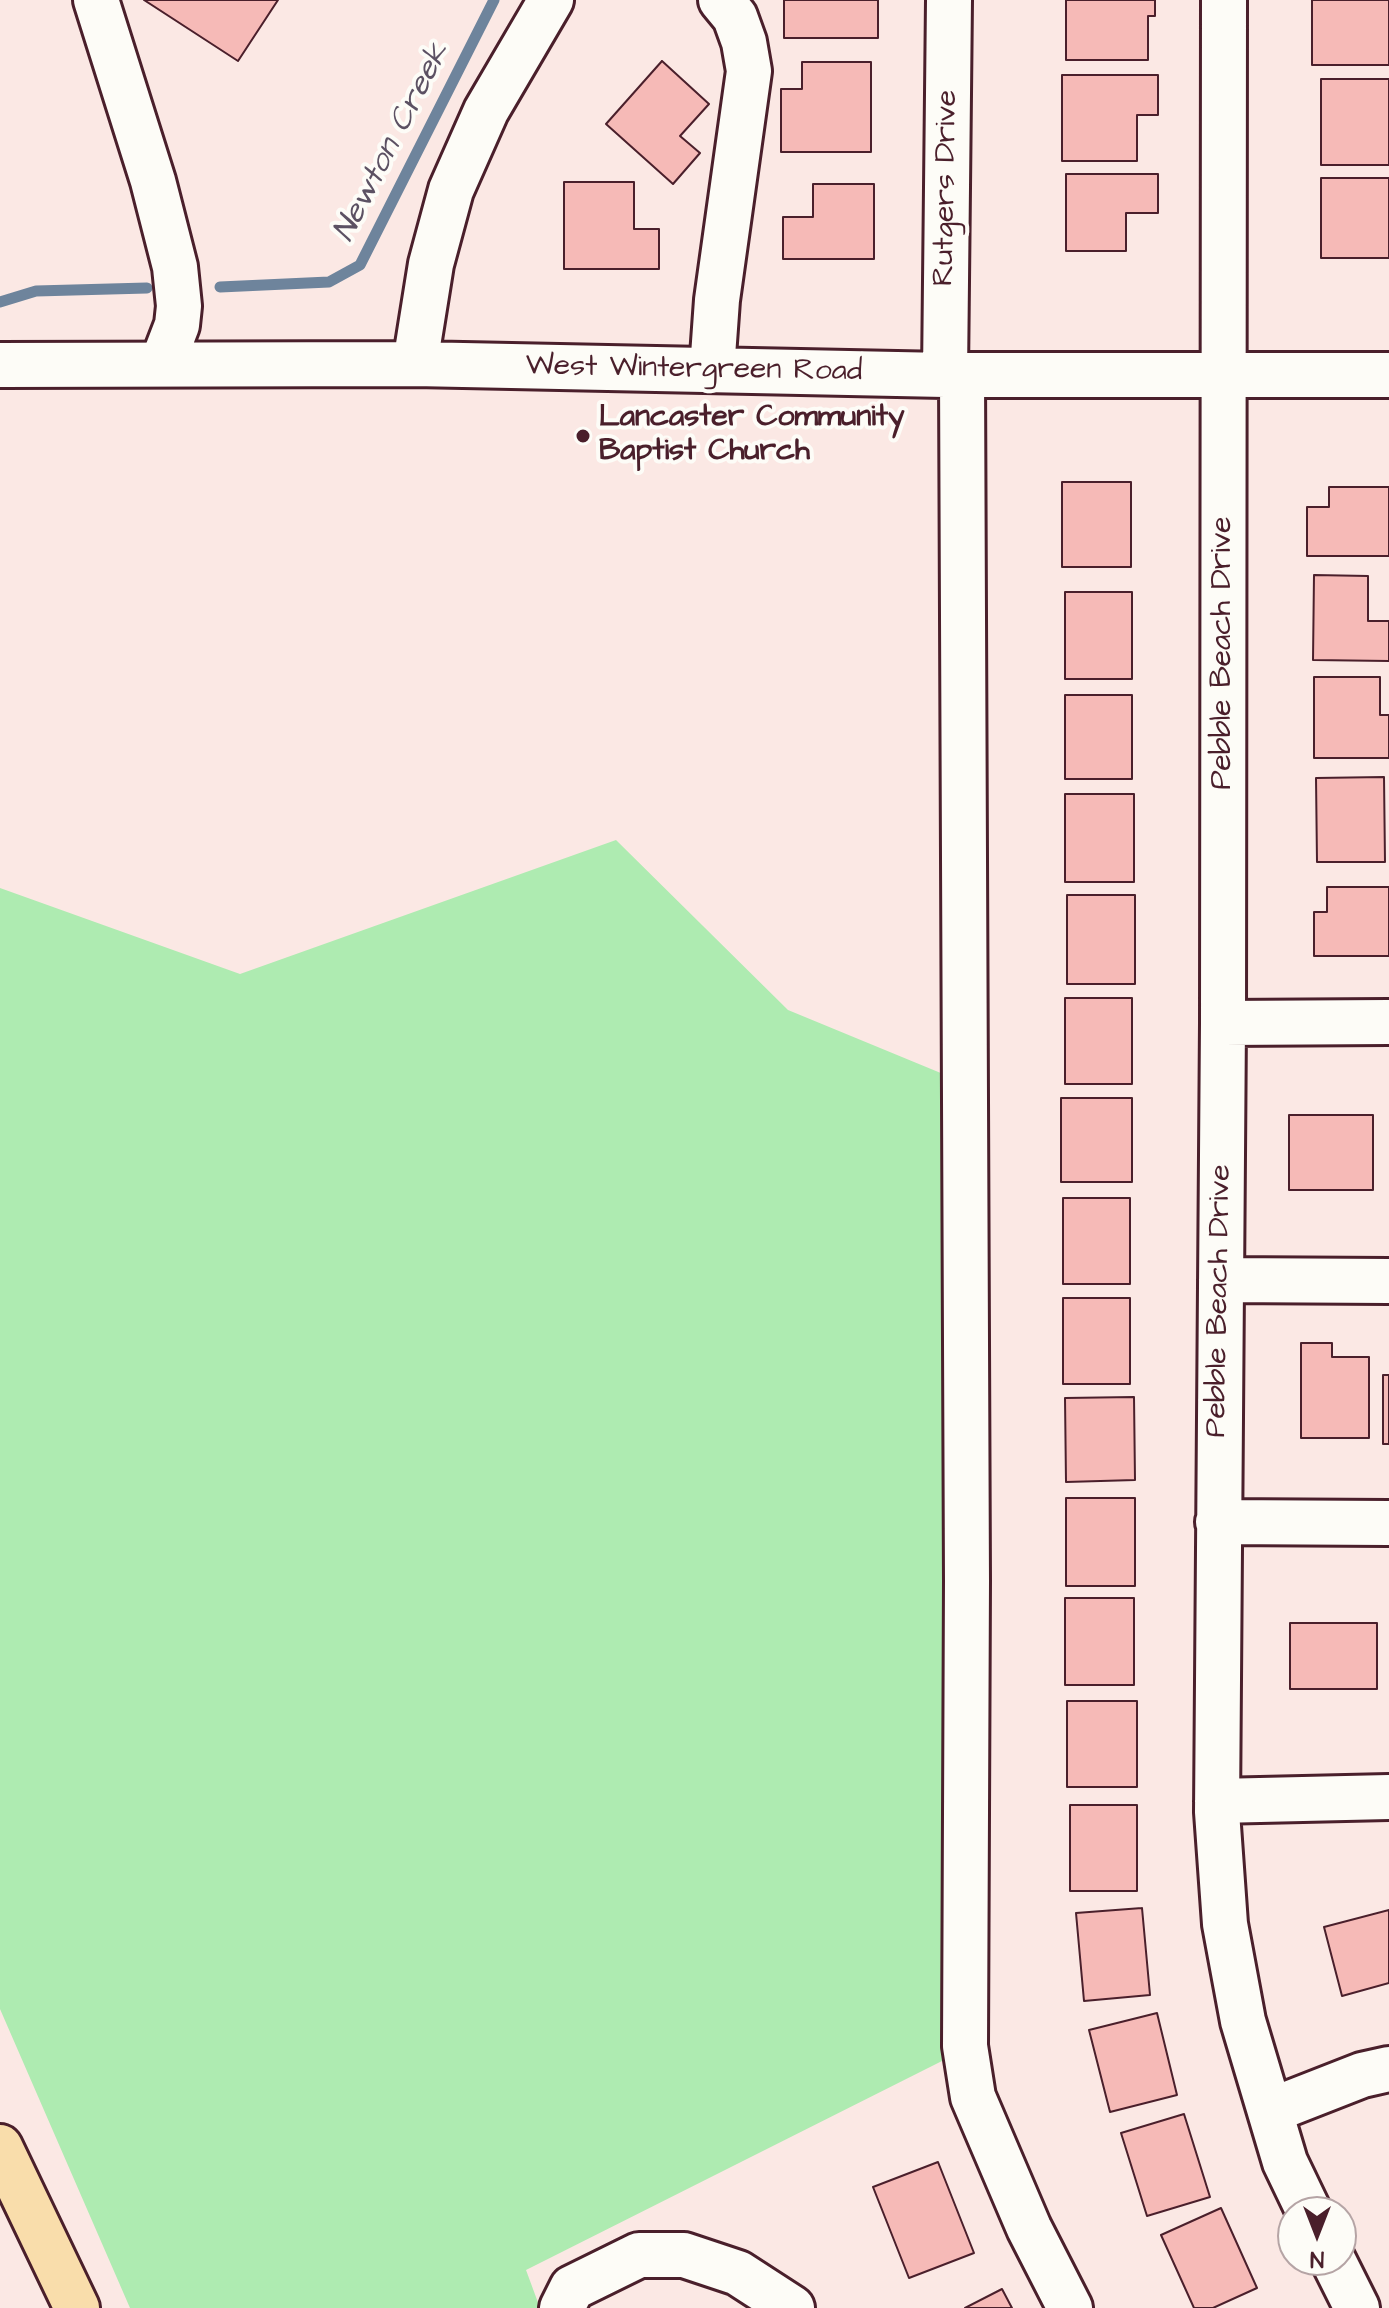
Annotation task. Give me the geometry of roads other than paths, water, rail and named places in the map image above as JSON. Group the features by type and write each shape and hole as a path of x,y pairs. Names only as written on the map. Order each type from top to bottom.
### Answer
{"main road":[{"path":"0,2147 77,2308"}],"street":[{"path":"96,0 153,181 175,267 179,306 177,325 162,364"},
{"path":"415,364 431,264 451,190 486,111 551,0"},
{"path":"712,370 717,300 749,71 744,42 735,17 721,0"},
{"name":"Rutgers Drive","path":"949,0 967,1565 965,2046 973,2097 1029,2228 1070,2308"},
{"name":"Pebble Beach Drive","path":"1224,0 1223,1023 1217,1801 1225,1924 1243,2021 1285,2162 1301,2196"},
{"name":"West Wintergreen Road","path":"0,365 415,364 953,375 1389,375"},
{"path":"1223,1023 1389,1022"},
{"path":"1221,1280 1389,1281"},
{"path":"1218,1522 1389,1523"},
{"path":"1217,1801 1389,1797"},
{"path":"1270,2111 1362,2075 1389,2069"},
{"path":"562,2308 572,2288 639,2255 684,2255 738,2273 792,2308"},
{"path":"1341,2276 1357,2308"}],"waterway":[{"name":"Newton Creek","path":"220,287 329,282 360,265 494,0"},
{"name":"Newton Creek","path":"0,302 36,291 147,288"}],"place":[{"name":"Lancaster Community Baptist Church","path":"583,436"}]}
